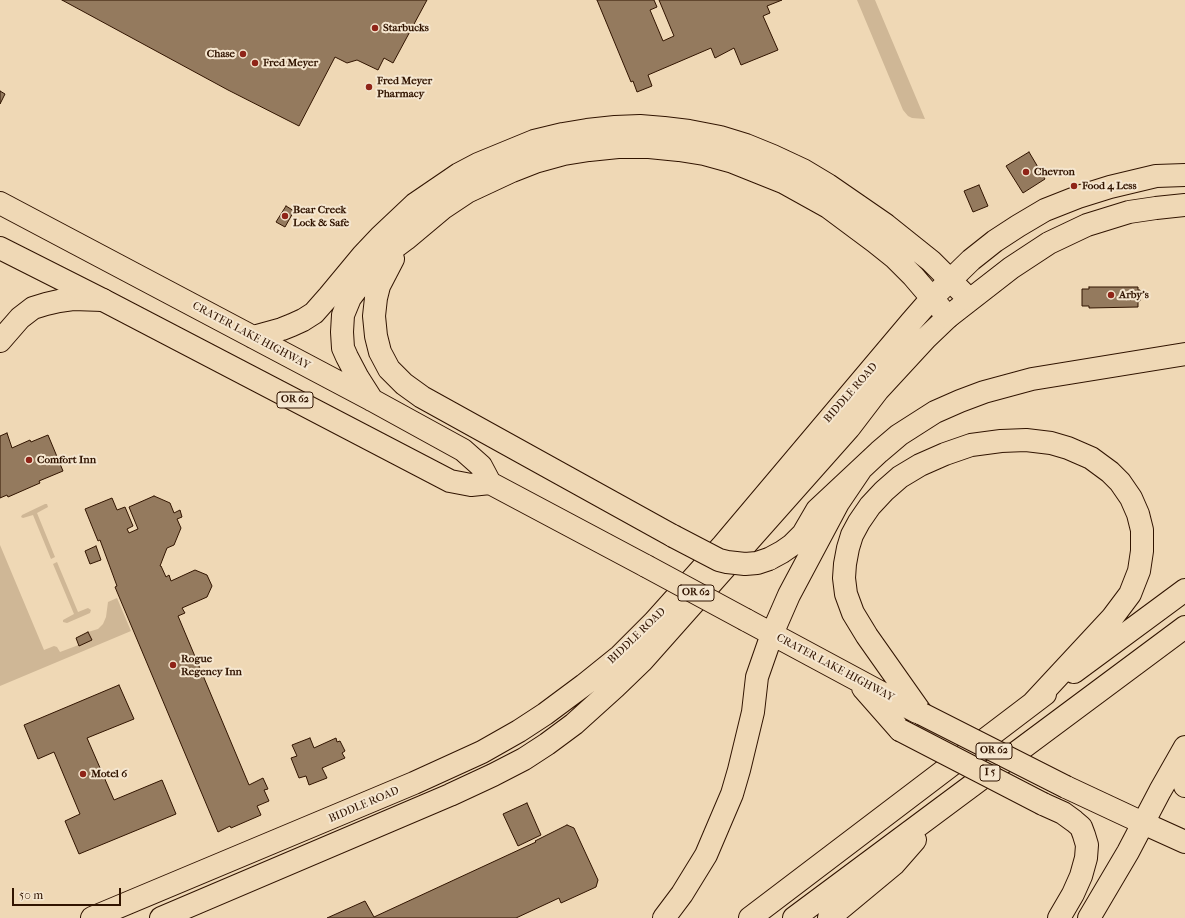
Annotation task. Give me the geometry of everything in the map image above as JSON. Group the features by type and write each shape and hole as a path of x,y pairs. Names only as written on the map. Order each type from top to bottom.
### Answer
{"main road":[{"path":"253,337 282,329 303,320 314,313 363,255 395,222 415,204 459,174 478,164 534,141 563,134 615,127 646,127 689,131 720,137 746,145 803,170 853,201 886,225 931,260 969,299"},
{"path":"372,400 358,378 343,348 343,315 350,298 364,279 390,250 406,239 443,208 467,192 512,170 535,162 564,154 589,150 649,147 679,150 704,154 734,162 776,179 828,207 875,242 895,258 948,316"},
{"name":"BIDDLE ROAD","path":"92,918 414,783 482,752 545,714 620,656 654,622 723,545 932,298 971,260 995,241 1045,210 1078,197 1110,187 1156,176 1185,175"},
{"name":"CRATER LAKE HIGHWAY","path":"0,203 372,400 463,450 481,466 490,483 922,714 1066,787 1185,842"},
{"name":"BIDDLE ROAD","path":"161,918 450,795 524,759 547,744 574,724 615,688 643,660 849,428 878,390 948,316 1011,268 1049,243 1087,225 1129,212 1185,205"},
{"path":"406,239 385,274 379,286 376,298 374,316 376,336 380,352 389,369 404,384 422,397 673,536 719,560 727,562 745,564 757,563 782,552 792,545 802,534 817,510 889,443 921,420 950,406 984,392 1009,385 1059,374 1185,354"},
{"name":"OR 62","path":"0,248 450,481 472,485 490,483"},
{"path":"0,341 20,318 33,308 73,299 103,300"},
{"path":"922,714 867,636 853,613 846,594 844,578 845,564 852,535 870,506 900,477 920,465 945,454 972,445 1001,441 1026,440 1051,443 1068,448 1091,458 1110,472 1120,482 1131,498 1138,514 1142,530 1142,550 1139,571 1130,594 1112,618 1033,703"},
{"path":"664,918 690,882 706,855 732,794 743,756 753,712 757,677 772,634 789,595 838,503 861,469"},
{"path":"750,918 1033,703 1185,590"},
{"name":"I 5","path":"794,918 1185,627"},
{"path":"853,677 900,730 1063,813 1074,820 1081,827 1087,845 1086,858 1081,876 1073,894 1059,918"},
{"path":"1184,750 1183,776 1185,786"},
{"path":"1089,918 1128,852 1184,750"},
{"path":"828,918 894,864 951,801"}],"shaded area":[{"path":"857,0 875,0 925,119 912,118 903,110"},
{"path":"47,504 48,507 37,513 55,557 51,559 33,515 23,518 21,517 22,515"},
{"path":"0,545 44,650 54,646 57,647 60,652 92,640 88,632 98,629 103,624 106,617 108,602 117,598 131,631 0,686"},
{"path":"57,562 78,612 88,608 91,610 90,613 67,623 63,622 63,620 74,614 53,564"}],"building":[{"name":"Fred Meyer","path":"62,0 427,0 393,63 384,58 378,70 357,60 347,63 335,57 299,126 228,90"},
{"path":"597,0 654,0 657,7 650,10 663,41 674,36 659,0 782,0 767,6 770,13 763,16 778,50 741,65 734,48 715,58 711,48 648,75 652,86 637,92 633,81 631,82"},
{"path":"0,91 5,94 0,104"},
{"path":"1029,152 1045,179 1023,193 1006,166"},
{"path":"979,185 988,206 973,212 964,191"},
{"name":"Bear Creek Lock & Safe","path":"286,206 294,211 285,227 276,222"},
{"name":"Arby's","path":"1089,287 1138,287 1138,290 1140,290 1140,301 1138,301 1138,307 1089,308 1089,306 1082,306 1082,289 1089,289"},
{"name":"Comfort Inn","path":"7,433 12,448 30,440 31,442 48,435 63,471 39,481 40,483 8,497 7,495 0,498 0,436"},
{"name":"Rogue Regency Inn","path":"154,496 170,503 174,513 180,510 182,517 177,519 181,528 174,545 167,548 160,566 166,577 169,575 171,581 195,570 207,575 212,586 207,597 182,608 185,613 178,616 249,785 263,778 268,789 264,790 269,801 257,806 261,815 218,832 115,587 117,586 100,540 98,541 85,509 112,498 117,510 125,507 133,526 127,529 129,533 138,529 129,507"},
{"path":"96,546 101,560 90,564 85,551"},
{"path":"88,632 92,640 79,646 76,638"},
{"name":"Motel 6","path":"119,685 134,719 87,738 114,800 162,780 176,814 79,854 65,821 80,814 54,752 38,759 24,725"},
{"path":"310,738 314,748 336,738 337,742 340,741 345,751 342,753 345,758 322,768 327,778 309,785 306,776 299,778 291,758 297,756 292,745"},
{"path":"527,803 541,835 518,846 503,814"},
{"path":"567,825 574,828 598,880 596,887 561,903 559,898 516,918 327,918 365,901 374,917 536,842 535,841"}],"place":[{"name":"Starbucks","path":"375,28"},
{"name":"Chase","path":"243,54"},
{"name":"Fred Meyer","path":"255,63"},
{"name":"Fred Meyer Pharmacy","path":"369,87"},
{"name":"Chevron","path":"1026,172"},
{"name":"Food 4 Less","path":"1074,186"},
{"name":"Bear Creek Lock & Safe","path":"285,216"},
{"name":"Arby's","path":"1111,295"},
{"name":"Comfort Inn","path":"29,460"},
{"name":"Rogue Regency Inn","path":"173,665"},
{"name":"Motel 6","path":"83,774"}]}
